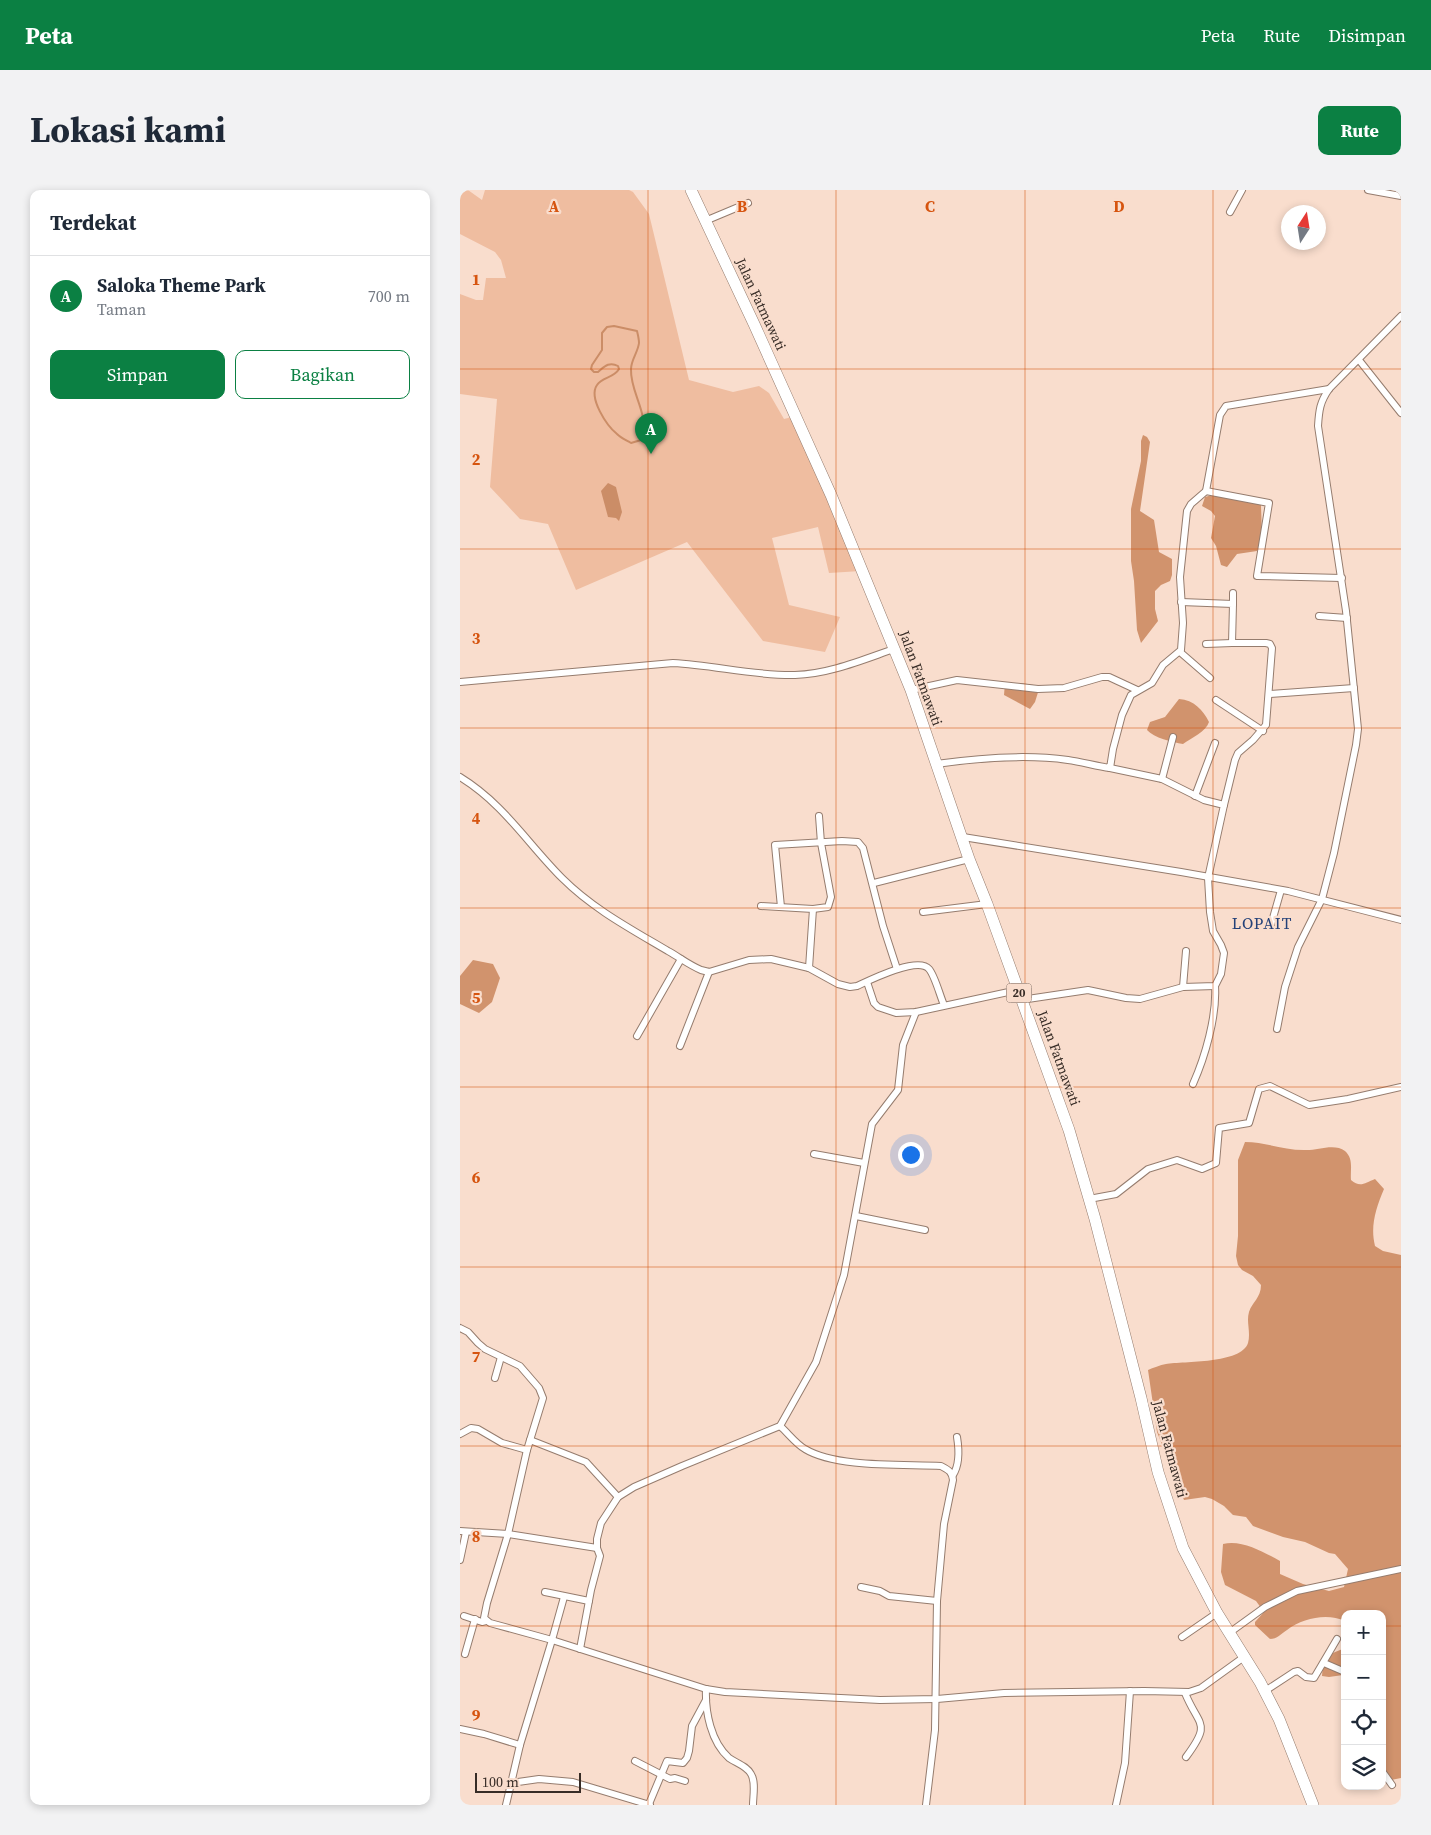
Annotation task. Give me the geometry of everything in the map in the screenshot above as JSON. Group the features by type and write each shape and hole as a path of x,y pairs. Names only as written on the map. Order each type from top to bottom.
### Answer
{"highway":[{"name":"Jalan Fatmawati","path":"691,190 831,495 912,690 969,859 1069,1130 1141,1398 1158,1472 1183,1548 1217,1613 1280,1719 1313,1805"}],"street":[{"path":"1230,212 1242,190"},
{"path":"1368,190 1401,196"},
{"path":"705,221 748,203"},
{"path":"1277,1029 1285,987 1298,947 1322,899 1354,761 1358,729 1342,578 1318,426 1322,400 1329,389 1401,316"},
{"path":"1359,360 1401,413"},
{"path":"1110,768 1112,749 1122,714 1131,694 1152,683 1163,666 1180,652 1182,631 1180,577 1187,511 1191,504 1206,491 1220,415 1226,406 1329,389"},
{"path":"1206,491 1269,503 1257,576 1342,578"},
{"path":"1232,643 1233,593"},
{"path":"1181,602 1233,604"},
{"path":"1319,616 1347,618"},
{"path":"1193,1084 1202,1065 1215,1006 1215,986 1221,974 1224,953 1213,931 1208,878 1234,760 1238,753 1263,731 1266,725 1270,694 1272,648 1270,644 1206,644"},
{"path":"460,682 673,663 701,664 764,674 796,675 833,670 894,649"},
{"path":"1180,652 1210,678"},
{"path":"912,690 957,680 1038,689 1064,688 1102,677 1116,679 1137,690"},
{"path":"1270,694 1354,688"},
{"path":"1216,700 1263,731"},
{"path":"1162,779 1173,737"},
{"path":"1195,796 1215,742"},
{"path":"936,764 966,759 1053,758 1162,779 1195,796 1224,805"},
{"path":"460,777 480,790 502,811 570,885 614,920 701,970 709,972 749,960 771,959 809,968 844,986 857,986 897,969 922,965 930,970 944,1005"},
{"path":"761,906 813,909 828,907 831,900 821,843 819,816"},
{"path":"962,837 1281,890 1401,920"},
{"path":"781,907 775,845 858,842 863,848 874,884 883,926 897,969"},
{"path":"874,884 969,859"},
{"path":"1271,925 1281,890"},
{"path":"923,912 987,904"},
{"path":"809,968 813,909"},
{"path":"1183,987 1186,951"},
{"path":"637,1036 681,959"},
{"path":"680,1046 709,972"},
{"path":"867,982 874,1003 878,1007 896,1013 916,1012 944,1005 1019,995 1088,990 1126,998 1140,998 1183,987 1215,986"},
{"path":"580,1649 600,1556 597,1548 597,1539 601,1523 618,1497 634,1487 674,1469 780,1426 816,1362 844,1275 872,1124 898,1090 903,1045 916,1012"},
{"path":"1089,1200 1116,1194 1148,1169 1177,1160 1202,1169 1216,1162 1219,1128 1249,1123 1259,1088 1270,1086 1309,1104 1348,1099 1401,1087"},
{"path":"814,1154 864,1163"},
{"path":"856,1216 925,1230"},
{"path":"460,1328 468,1332 478,1343 520,1366 542,1393 543,1398 527,1450 508,1534 487,1603 484,1615 486,1621"},
{"path":"495,1378 501,1357"},
{"path":"780,1426 803,1448 816,1455 877,1465 941,1466 949,1470 953,1475"},
{"path":"460,1434 471,1428 478,1429 502,1443 527,1450"},
{"path":"926,1805 937,1699 937,1601 944,1524 959,1451 957,1437"},
{"path":"530,1440 589,1464 618,1497"},
{"path":"460,1560 463,1531 508,1534 597,1548"},
{"path":"1229,1634 1264,1607 1297,1591 1401,1569"},
{"path":"861,1587 880,1591 889,1596 937,1601"},
{"path":"545,1592 589,1601"},
{"path":"506,1805 520,1745 564,1597"},
{"path":"1182,1637 1217,1613"},
{"path":"464,1616 552,1640 706,1689 724,1692 880,1700 937,1699 1004,1693 1185,1693 1201,1688 1244,1657"},
{"path":"465,1654 475,1619"},
{"path":"1265,1691 1294,1672 1298,1671 1306,1677 1314,1678 1337,1639"},
{"path":"1324,1663 1341,1670"},
{"path":"706,1689 706,1700 714,1736 720,1748 730,1759 751,1773 753,1780 753,1805"},
{"path":"1116,1805 1125,1763 1130,1692"},
{"path":"1185,1693 1200,1720 1201,1730 1197,1742 1186,1757"},
{"path":"511,1783 539,1779 573,1782 650,1805 668,1760 679,1763 686,1761 689,1751 690,1731 706,1700"},
{"path":"460,1729 520,1745"},
{"path":"635,1761 670,1780 675,1778 685,1781"},
{"path":"1386,1777 1392,1785"},
{"path":"621,1805 623,1796"}],"shaded area":[{"path":"460,190 468,190 482,200 485,190 629,190 633,192 649,214 689,380 733,392 759,386 769,393 784,419 792,417 861,571 829,573 818,527 772,538 789,605 840,617 825,652 763,641 687,542 576,590 548,524 520,519 490,487 497,399 460,394 460,294 476,300 483,300 486,278 506,278 501,260 495,252 460,234"},
{"path":"1143,435 1150,442 1140,511 1154,520 1159,552 1172,559 1172,575 1170,581 1161,585 1155,591 1155,609 1158,621 1141,643 1137,630 1131,561 1131,509 1141,461 1141,441"},
{"path":"608,483 616,487 622,512 619,521 616,518 608,517 601,491"},
{"path":"1212,495 1261,504 1261,534 1257,551 1237,554 1227,567 1221,565 1216,546 1211,538 1215,516 1211,511 1202,506 1205,497"},
{"path":"1005,683 1040,686 1035,702 1030,709 1004,695"},
{"path":"1179,699 1189,701 1197,706 1209,722 1202,732 1183,744 1169,741 1147,730 1150,722 1165,717"},
{"path":"473,960 493,964 500,978 492,1002 479,1013 460,1004 460,976"},
{"path":"1245,1142 1299,1150 1336,1147 1345,1151 1350,1158 1351,1180 1360,1184 1375,1179 1384,1189 1375,1217 1373,1231 1375,1246 1383,1251 1401,1255 1401,1778 1391,1780 1386,1778 1386,1610 1341,1610 1341,1620 1323,1617 1300,1622 1277,1637 1270,1639 1255,1625 1255,1622 1264,1612 1256,1601 1225,1585 1221,1572 1223,1544 1237,1543 1260,1550 1280,1561 1280,1574 1303,1584 1329,1591 1344,1587 1348,1569 1335,1554 1305,1542 1283,1537 1253,1526 1246,1517 1233,1515 1224,1506 1212,1499 1205,1497 1184,1500 1157,1432 1148,1370 1166,1364 1224,1358 1235,1355 1243,1350 1248,1343 1249,1312 1260,1293 1261,1285 1253,1276 1242,1270 1238,1265 1236,1256 1238,1236 1238,1160"},
{"path":"1341,1650 1341,1675 1322,1676 1325,1660"}],"waterway":[{"path":"614,326 637,331 639,338 631,369 644,422 641,440 631,443 608,425 595,397 595,391 599,382 619,369 618,366 612,364 607,365 598,372 594,372 591,369 602,350 602,333 607,327 614,326"}],"place":[{"name":"Saloka Theme Park","path":"651,454"}],"district":[{"name":"LOPAIT","path":"1262,923"}]}
